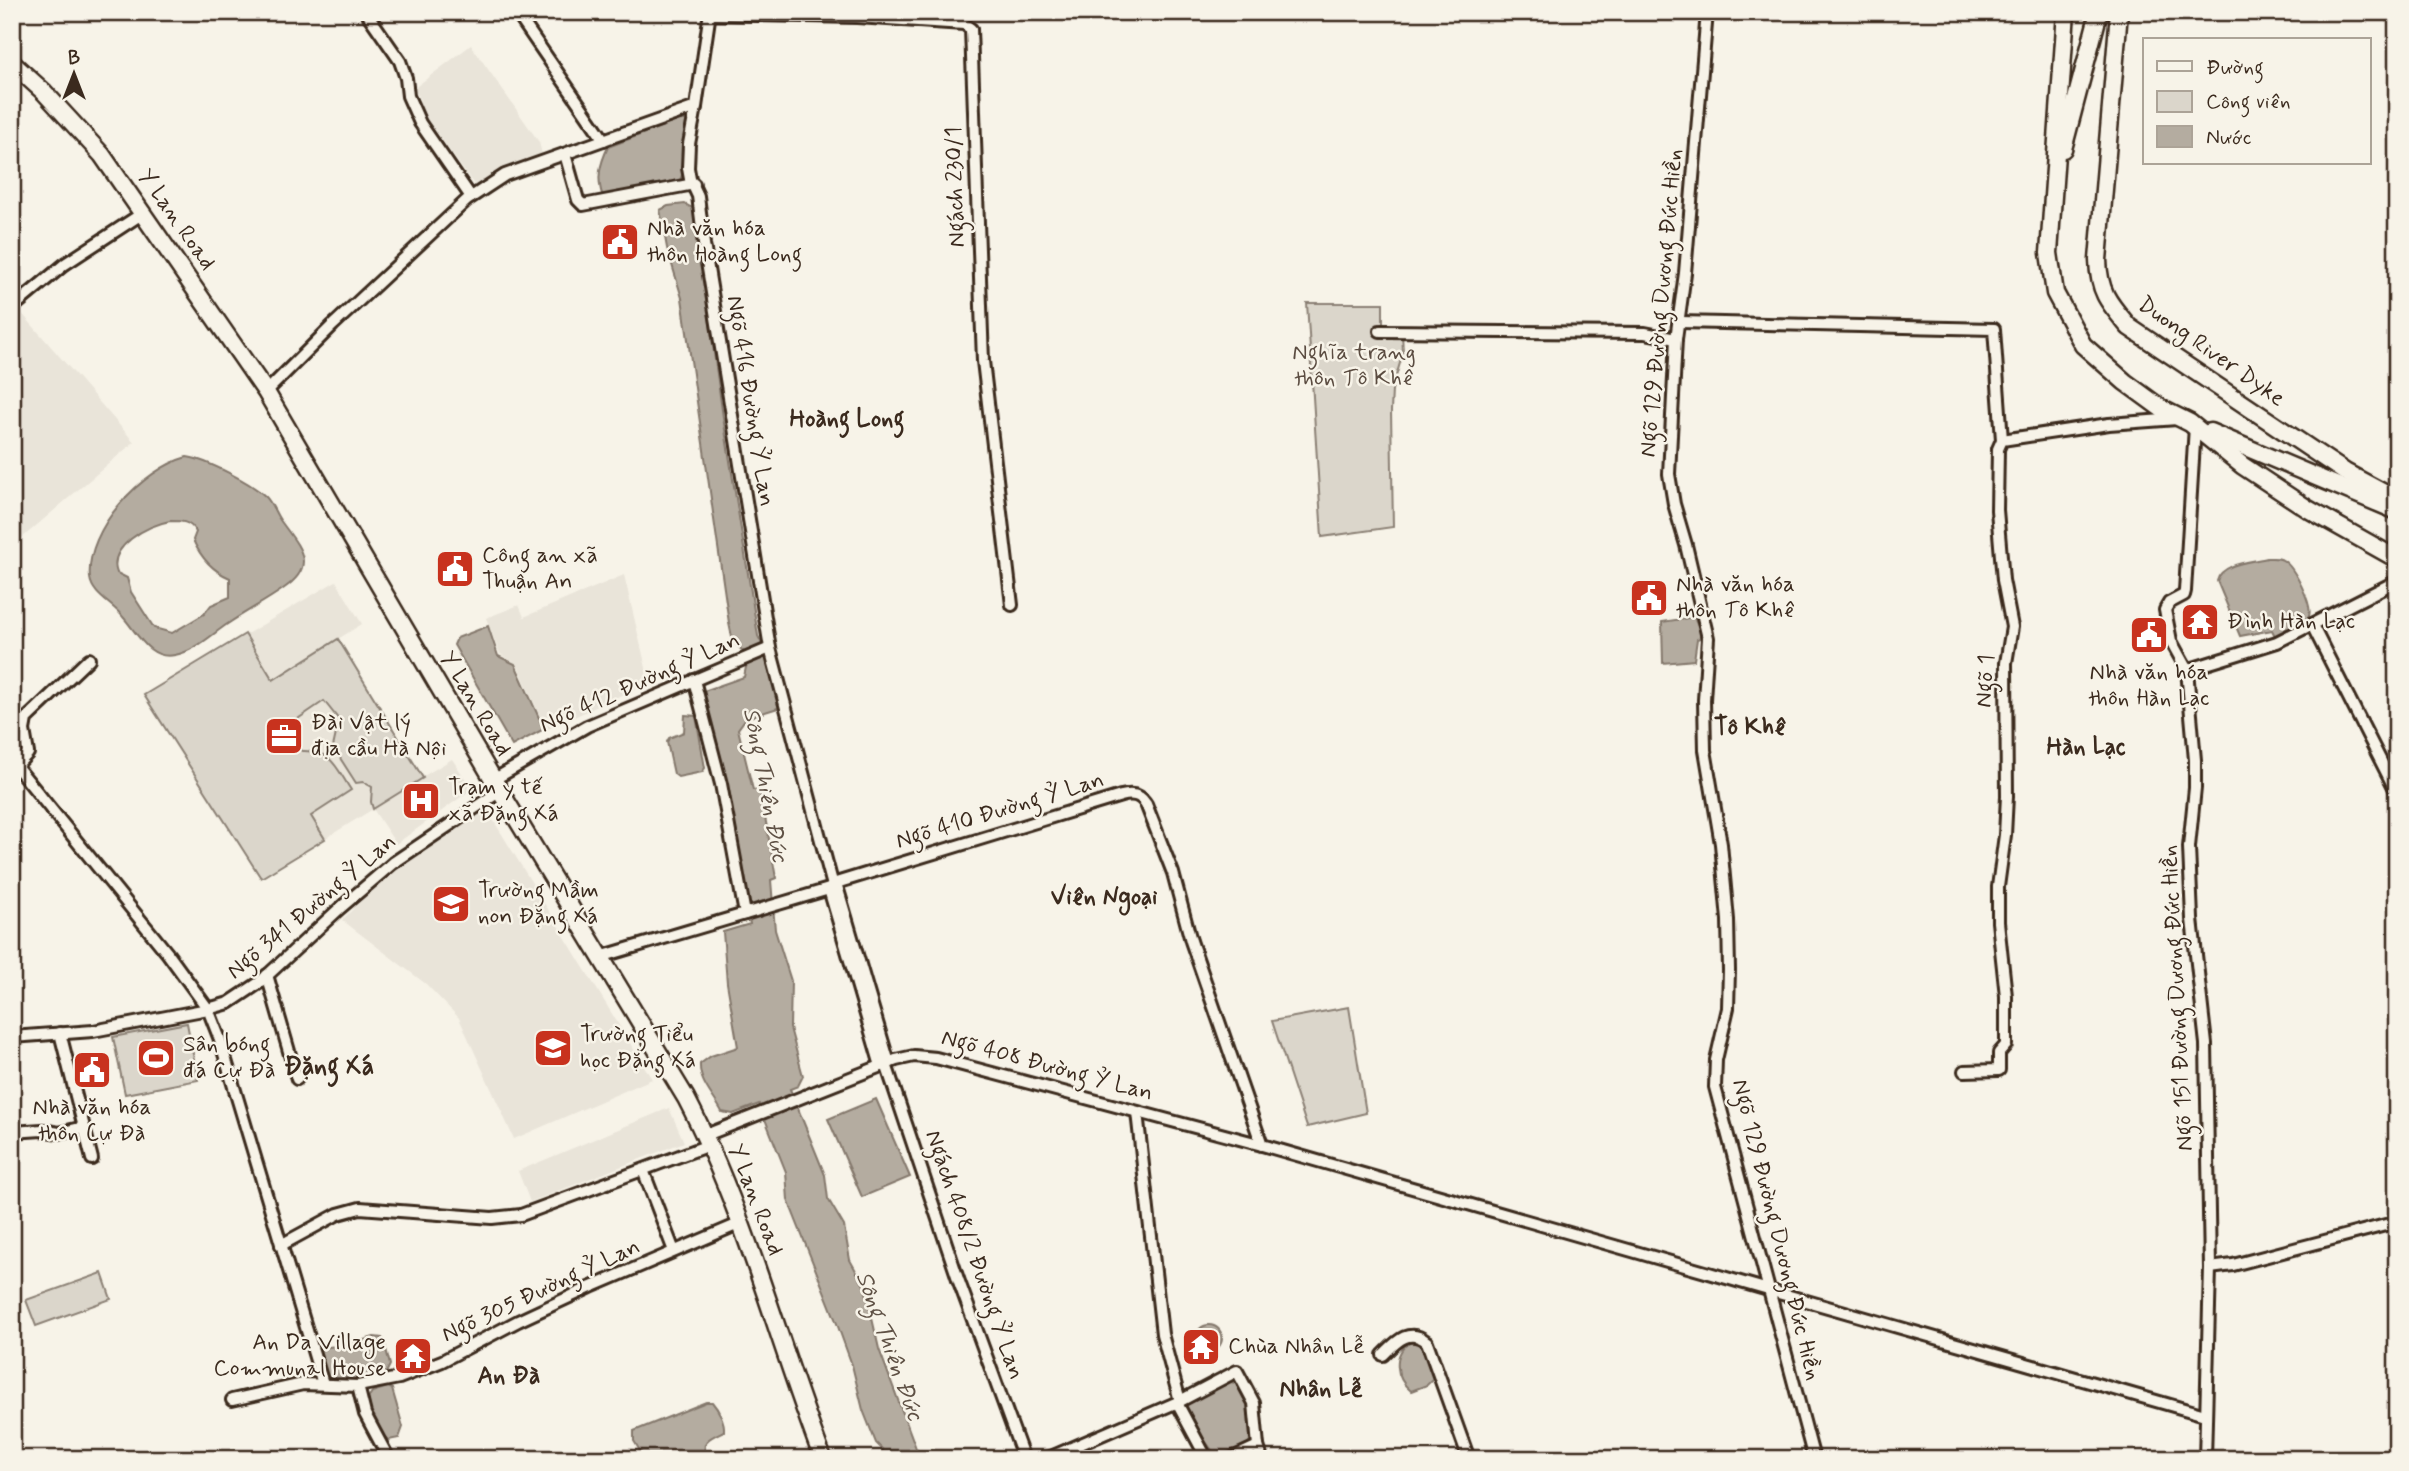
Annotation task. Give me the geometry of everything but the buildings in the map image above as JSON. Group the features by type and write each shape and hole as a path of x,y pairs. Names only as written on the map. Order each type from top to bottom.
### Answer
{"main road":[{"path":"2066,12 2049,253 2054,293 2083,345 2125,382 2162,409 2397,512"},
{"path":"2053,189 2099,12"},
{"name":"Duong River Dyke","path":"2119,12 2098,260 2101,289 2106,300 2129,327 2345,472 2397,500"},
{"name":"Y Lan Road","path":"12,63 44,92 102,155 266,392 496,785 686,1098 708,1140 741,1223 823,1459"},
{"path":"2189,422 2243,466 2308,509 2397,559"}],"street":[{"path":"366,12 400,61 408,96 420,123 471,197"},
{"path":"516,12 604,141"},
{"name":"Ngõ 129 Đường Dương Đức Hiền","path":"1707,12 1680,322 1676,339 1669,474 1674,504 1707,631 1705,750 1719,828 1728,920 1728,1004 1716,1060 1714,1087 1814,1459"},
{"name":"Ngõ 416 Đường Ỷ Lan","path":"710,13 688,156 689,175 698,196 769,648 859,976"},
{"name":"Ngách 230/1","path":"710,13 857,17 964,24 971,29 983,361 1012,606"},
{"path":"266,392 333,325 471,197 505,175 696,107"},
{"path":"565,154 578,200 583,205 694,184"},
{"path":"12,308 65,264 143,213"},
{"path":"1680,322 1994,329 2002,440 2134,421 2189,422"},
{"path":"1380,331 1645,333 1676,339"},
{"name":"Ngõ 151 Đường Dương Đức Hiền","path":"2189,422 2185,591 2184,595 2169,603 2165,610 2171,641 2187,670 2195,773 2189,878 2206,1044 2210,1268 2205,1459"},
{"name":"Ngõ 1","path":"1964,1071 1999,1070 1999,1052 2006,1045 2006,996 1998,922 1998,887 2005,835 2006,663 2012,627 2003,580 1997,510 1997,455 2002,440"},
{"path":"2187,670 2277,642 2397,582"},
{"path":"2312,625 2397,793"},
{"name":"Ngõ 412 Đường Ỷ Lan","path":"496,785 587,726 769,648"},
{"path":"89,659 26,719 24,730 28,753 14,764 168,954 208,1009 219,1037 323,1384"},
{"path":"694,680 721,784 745,914"},
{"name":"Ngõ 341 Đường Ỷ Lan","path":"12,1037 93,1031 208,1009 240,997 393,863 496,785"},
{"name":"Ngõ 410 Đường Ỷ Lan","path":"600,957 777,905 1121,796 1139,796 1146,804 1168,860 1191,941 1262,1145"},
{"path":"267,975 297,1079"},
{"name":"Ngách 408/2 Đường Ỷ Lan","path":"859,976 958,1279 1024,1459"},
{"path":"60,1033 92,1159"},
{"name":"Ngõ 408 Đường Ỷ Lan","path":"281,1245 349,1210 373,1209 507,1218 534,1212 643,1170 742,1121 886,1064 914,1056 936,1058 1262,1145 1771,1293 2205,1415"},
{"path":"1137,1112 1162,1334 1179,1402 1208,1459"},
{"path":"12,1132 42,1130 58,1133 84,1127"},
{"path":"643,1170 674,1251"},
{"path":"2210,1268 2233,1265 2397,1222"},
{"name":"Ngõ 305 Đường Ỷ Lan","path":"232,1401 303,1384 358,1386 387,1382 421,1370 540,1311 741,1223"},
{"path":"1383,1355 1408,1335 1421,1337 1427,1342 1465,1457"},
{"path":"1046,1459 1179,1402 1237,1371 1254,1403 1258,1446 1262,1459"},
{"path":"358,1386 365,1414 388,1459"},
{"path":"1230,1459 1258,1446"}],"shaded area":[{"path":"471,45 539,142 542,154 475,186 425,116 419,104 420,98 413,89"},
{"path":"20,311 134,442 16,543 12,539 12,316"},
{"path":"624,575 647,672 641,686 546,730 517,664 500,654 486,618 519,605 524,617"},
{"name":"Đài Vật lý địa cầu Hà Nội","path":"336,581 362,624 338,639 422,777 452,759 468,783 468,792 396,844 373,809 261,878 144,695"},
{"path":"479,815 492,818 652,1079 514,1139 459,1018 426,984 342,920 377,885"},
{"path":"669,1108 684,1142 530,1202 518,1171"}],"green space":[{"name":"Nghĩa trang thôn Tô Khê","path":"1307,303 1383,303 1383,332 1402,332 1403,353 1392,390 1391,411 1393,527 1322,537"},
{"name":"Đài Vật lý địa cầu Hà Nội","path":"245,634 273,680 338,639 423,778 373,809 372,787 363,782 356,783 333,747 339,720 324,701 286,727 302,751 312,751 327,757 337,767 351,790 311,816 325,839 261,878 144,695"},
{"path":"1349,1007 1366,1113 1307,1127 1272,1021"},
{"name":"Sân bóng đá Cự Đà","path":"187,1023 198,1080 125,1094 113,1037"},
{"path":"102,1273 111,1299 36,1326 26,1300"}],"water":[{"path":"679,120 687,120 688,135 686,160 679,183 603,197 600,172 608,147"},
{"path":"685,204 694,209 723,417 758,636 766,652 781,707 746,718 738,729 753,790 760,789 776,878 771,880 775,930 791,981 790,1028 803,1076 798,1086 790,1089 825,1175 828,1199 844,1226 850,1260 865,1287 879,1349 920,1459 883,1459 883,1450 876,1443 863,1410 852,1365 836,1321 788,1200 786,1172 759,1104 733,1114 722,1112 704,1083 700,1071 700,1064 711,1056 738,1047 727,983 723,932 750,924 728,798 701,692 744,677 746,667 743,651 733,642 729,623 682,298 667,248 660,210"},
{"path":"187,457 196,459 229,473 259,491 268,499 299,547 303,564 294,580 277,593 197,646 183,653 166,656 151,650 145,644 119,612 99,594 90,578 91,559 107,521 136,488 170,464","holes":["170,521 185,522 194,528 196,532 193,540 200,553 213,568 230,578 230,597 211,605 204,614 172,633 154,628 131,592 127,578 117,573 115,563 123,546 140,532"]},
{"path":"2267,558 2282,560 2293,571 2305,595 2309,616 2300,626 2276,638 2272,630 2240,636 2217,581 2224,570 2230,567"},
{"path":"1694,617 1700,629 1700,638 1697,639 1694,660 1663,663 1662,622"},
{"path":"488,626 498,656 515,664 544,729 512,746 454,645 457,638"},
{"path":"685,715 696,716 705,768 702,772 678,777 674,774 667,742 669,738 684,732"},
{"path":"876,1099 910,1177 862,1197 828,1119"},
{"path":"1209,1325 1218,1329 1222,1338 1218,1347 1209,1351 1200,1347 1196,1338 1200,1329"},
{"path":"374,1337 384,1341 390,1365 385,1375 346,1383 325,1378 319,1348 347,1345"},
{"path":"1410,1342 1425,1346 1435,1377 1427,1385 1411,1391 1402,1380 1398,1366 1400,1353"},
{"path":"1231,1382 1238,1384 1247,1400 1250,1441 1222,1455 1214,1453 1186,1408 1188,1401"},
{"path":"388,1387 392,1389 403,1427 399,1438 389,1440 377,1427 368,1398 372,1392"},
{"path":"712,1402 721,1415 724,1427 724,1431 710,1438 705,1444 708,1459 645,1459 634,1441 634,1431"}],"place":[{"name":"Nhà văn hóa thôn Hoàng Long","path":"620,242"},
{"name":"Công an xã Thuận An","path":"455,569"},
{"name":"Nhà văn hóa thôn Tô Khê","path":"1649,598"},
{"name":"Đình Hàn Lạc","path":"2200,622"},
{"name":"Nhà văn hóa thôn Hàn Lạc","path":"2149,635"},
{"name":"Đài Vật lý địa cầu Hà Nội","path":"284,736"},
{"name":"Trạm y tế xã Đặng Xá","path":"421,801"},
{"name":"Trường Mầm non Đặng Xá","path":"451,904"},
{"name":"Trường Tiểu học Đặng Xá","path":"553,1048"},
{"name":"Sân bóng đá Cự Đà","path":"156,1058"},
{"name":"Nhà văn hóa thôn Cự Đà","path":"92,1070"},
{"name":"Chùa Nhân Lễ","path":"1201,1347"},
{"name":"An Da Village Communal House","path":"413,1356"}],"district":[{"name":"Hoàng Long","path":"847,419"},
{"name":"Tô Khê","path":"1750,727"},
{"name":"Hàn Lạc","path":"2086,747"},
{"name":"Viên Ngoại","path":"1104,897"},
{"name":"Đặng Xá","path":"329,1067"},
{"name":"An Đà","path":"509,1376"},
{"name":"Nhân Lễ","path":"1321,1389"}],"water label":[{"name":"Sông Thiên Đức","path":"765,785"},
{"name":"Sông Thiên Đức","path":"889,1346"}]}
